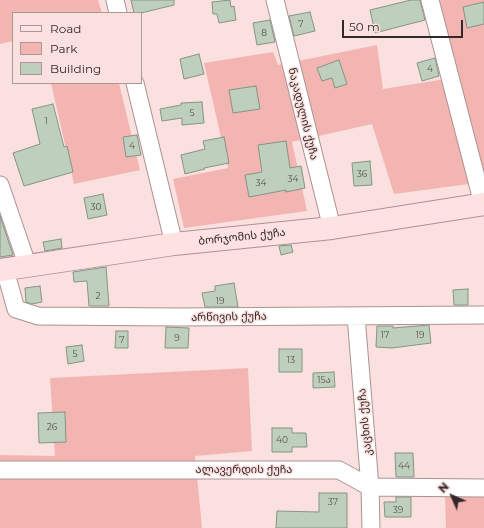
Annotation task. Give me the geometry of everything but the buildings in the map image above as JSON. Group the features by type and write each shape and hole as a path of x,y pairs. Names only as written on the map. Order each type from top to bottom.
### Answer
{"street":[{"path":"115,0 118,12"},
{"name":"ნაკადულის ქუჩა","path":"275,0 332,228"},
{"path":"430,0 484,204"},
{"path":"135,84 174,244"},
{"path":"0,185 28,267"},
{"name":"ბორჯომის ქუჩა","path":"2,270 174,244 332,228 484,204"},
{"name":"არწივის ქუჩა","path":"2,270 16,309 38,316 188,317 484,315"},
{"name":"კაცხის ქუჩა","path":"356,316 370,487 371,528"},
{"name":"ალავერდის ქუჩა","path":"0,470 338,470 370,487 484,488"}],"green space":[{"path":"0,0 98,0 102,12 12,12 12,41 0,44"},
{"path":"438,0 484,0 484,182 394,194 372,124 292,142 307,211 184,228 173,179 228,168 204,63 273,52 278,65 377,45 383,89 458,77"},
{"path":"51,84 119,84 140,170 74,184"},
{"path":"248,368 252,451 195,456 202,528 0,528 0,455 55,456 50,378"},
{"path":"445,494 484,495 484,528 446,528"}]}
